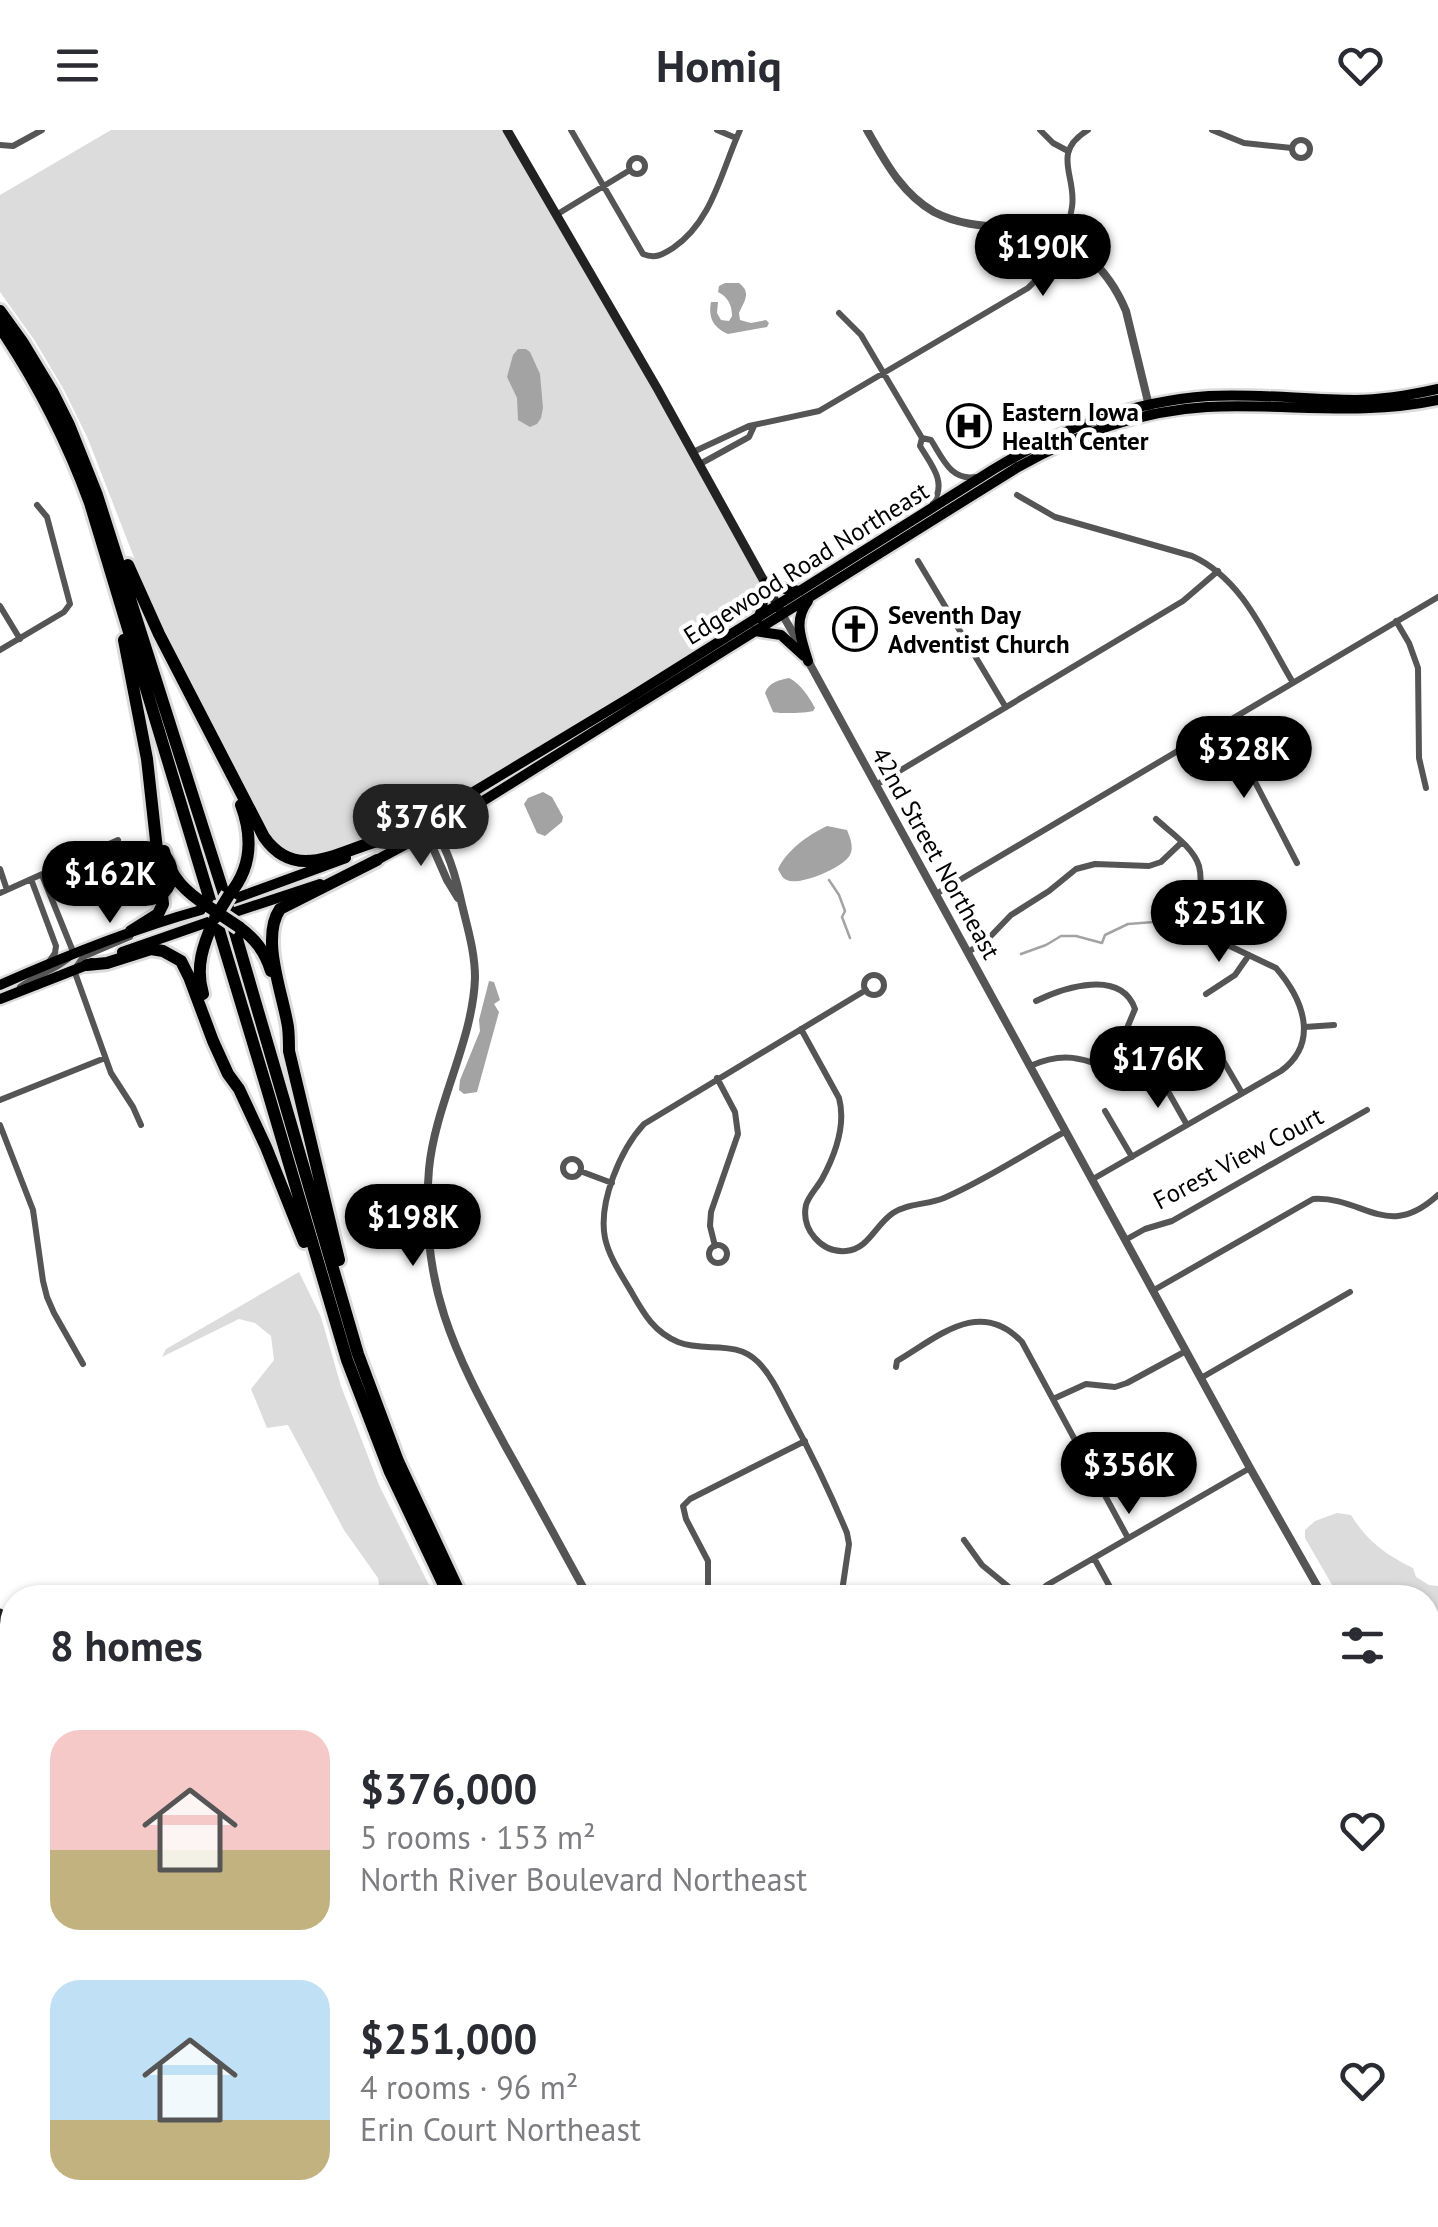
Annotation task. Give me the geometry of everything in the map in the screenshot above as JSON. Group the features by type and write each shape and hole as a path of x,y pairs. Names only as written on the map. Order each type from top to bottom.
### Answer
{"highway":[{"path":"0,311 52,391 89,460 159,634 272,848 284,858 306,862 393,836"},
{"path":"0,327 30,372 75,462 346,1360"},
{"path":"52,391 84,458 109,530 223,891 345,1311 398,1461 450,1585"},
{"path":"105,555 141,719 162,904 158,914 131,931"},
{"path":"194,703 235,791 249,838 247,861 239,882 217,909 205,941 199,962 201,988 239,1089 283,1186 390,1472 449,1585"},
{"path":"152,795 168,867 180,884 251,936 269,964 374,1398"},
{"path":"289,1051 272,946 276,914 377,860"},
{"path":"80,968 151,949 163,950 180,961 228,1074 239,1089"}],"main road":[{"name":"42nd Street Northeast","path":"508,130 780,610"},
{"name":"Edgewood Road Northeast","path":"807,593 994,469 1048,438 1102,416 1210,396 1378,399 1438,389"},
{"path":"1282,408 1306,399"},
{"name":"Edgewood Road Northeast","path":"0,985 131,931 182,915 320,884 377,860 754,631 807,593 1049,450 1104,426 1150,409 1356,410 1438,400"},
{"path":"758,618 765,583 807,593 798,628 808,660"},
{"name":"Edgewood Road Northeast","path":"6,997 393,836 429,828 534,755 758,618 780,610"},
{"path":"754,631 781,635 808,660"}],"street":[{"path":"1,146 13,146 42,130"},
{"path":"571,130 643,254 649,258 660,256 700,224 738,134 717,130"},
{"path":"867,130 894,175 933,211 974,226 1032,229 1061,237 1098,265 1120,295 1126,311 1150,409"},
{"path":"1040,130 1052,143 1068,151"},
{"path":"693,452 737,429 819,411 1028,288 1046,268 1072,212 1068,151 1072,142 1088,130"},
{"path":"1212,130 1244,144 1292,148"},
{"path":"556,215 630,170"},
{"path":"839,313 861,335 885,373 938,475 939,493 921,514"},
{"path":"700,464 749,437 754,426"},
{"path":"922,438 932,440 948,467 962,479 994,469"},
{"path":"1017,494 1055,516 1192,556 1218,571 1236,588 1292,682"},
{"path":"0,650 64,612 70,604 48,516 37,506"},
{"path":"918,561 1005,706"},
{"path":"876,784 1182,602 1218,571"},
{"path":"936,894 1438,597"},
{"path":"0,606 20,638"},
{"name":"42nd Street Northeast","path":"780,610 1317,1585"},
{"path":"1396,622 1418,668 1418,741 1426,788"},
{"path":"1224,722 1297,863"},
{"path":"1094,1179 1291,1064 1300,1050 1306,1026 1293,993 1276,968 1216,939 1202,925 1198,915 1199,866 1156,819"},
{"path":"429,828 456,879 470,930 475,980 469,1017 443,1102 429,1167 427,1220 432,1268 447,1327 460,1359 582,1585"},
{"path":"0,869 4,892 118,840"},
{"path":"968,952 986,941 1010,915 1050,891 1076,869 1095,864 1149,866 1161,862 1182,843"},
{"path":"6,997 31,978 61,966 80,952 67,936 42,875"},
{"path":"31,879 56,946 46,965"},
{"path":"141,1125 105,1058 80,968 82,957 182,915"},
{"path":"1206,994 1236,975 1250,955"},
{"path":"1030,1066 1060,1057 1102,1066 1112,1064 1135,1009 1130,996 1120,989 1089,984 1036,1001"},
{"path":"843,1585 849,1544 846,1532 773,1382 752,1356 725,1346 680,1343 654,1327 610,1254 604,1215 626,1146 644,1124 866,990"},
{"path":"1306,1026 1334,1025"},
{"path":"801,1030 842,1110 830,1163 806,1208 812,1233 826,1247 847,1251 864,1245 892,1214 946,1197 1067,1130"},
{"path":"1221,1057 1242,1093"},
{"path":"0,1100 105,1058"},
{"path":"714,1246 711,1212 738,1134 735,1112 717,1078"},
{"path":"1161,1079 1187,1125"},
{"name":"Forest View Court","path":"1127,1239 1172,1222 1367,1110"},
{"path":"1105,1111 1132,1157"},
{"path":"0,1125 33,1210 48,1297 83,1364"},
{"path":"580,1170 612,1184"},
{"path":"1154,1290 1313,1199 1332,1199 1385,1217 1408,1214 1438,1195"},
{"path":"1201,1378 1350,1292"},
{"path":"896,1367 897,1361 956,1326 990,1321 1012,1332 1022,1342 1128,1538"},
{"path":"1053,1399 1086,1384 1126,1383 1186,1351"},
{"path":"708,1585 708,1562 683,1506 804,1441"},
{"path":"1047,1585 1250,1468"},
{"path":"964,1540 982,1565 1006,1585"},
{"path":"1094,1558 1109,1585"}],"shaded area":[{"path":"111,130 507,130 778,606 430,818 322,860 272,848 161,627 88,439 35,341 0,292 0,195"},
{"path":"725,283 739,283 745,290 740,320 766,320 767,327 728,334 715,325 711,302 718,302 721,320 729,321 732,316 729,302 718,292"},
{"path":"518,349 530,352 540,374 543,408 537,424 530,427 518,420 517,398 507,377"},
{"path":"789,678 807,695 813,711 773,712 765,693 772,684"},
{"path":"543,792 552,797 563,817 545,836 537,833 524,804"},
{"path":"827,826 847,830 852,849 846,860 814,877 796,881 784,878 778,869 787,856"},
{"path":"489,981 494,982 500,1000 494,1004 499,1012 477,1092 464,1094 459,1090 460,1080 480,1031"},
{"path":"299,1272 321,1317 341,1386 379,1485 429,1585 379,1585 344,1530 288,1425 267,1428 251,1389 274,1360 271,1336 255,1323 239,1319 162,1357 166,1349"},
{"path":"1337,1513 1351,1515 1378,1546 1413,1568 1416,1577 1429,1585 1332,1585 1305,1538 1305,1530 1315,1521"}],"waterway":[{"path":"829,880 845,911 842,917 850,938"},
{"path":"1021,954 1061,936 1102,943 1105,935 1128,924 1154,922 1184,898"}],"place":[{"name":"Eastern Iowa Health Center","path":"969,426"},
{"name":"Seventh Day Adventist Church","path":"855,629"}]}
